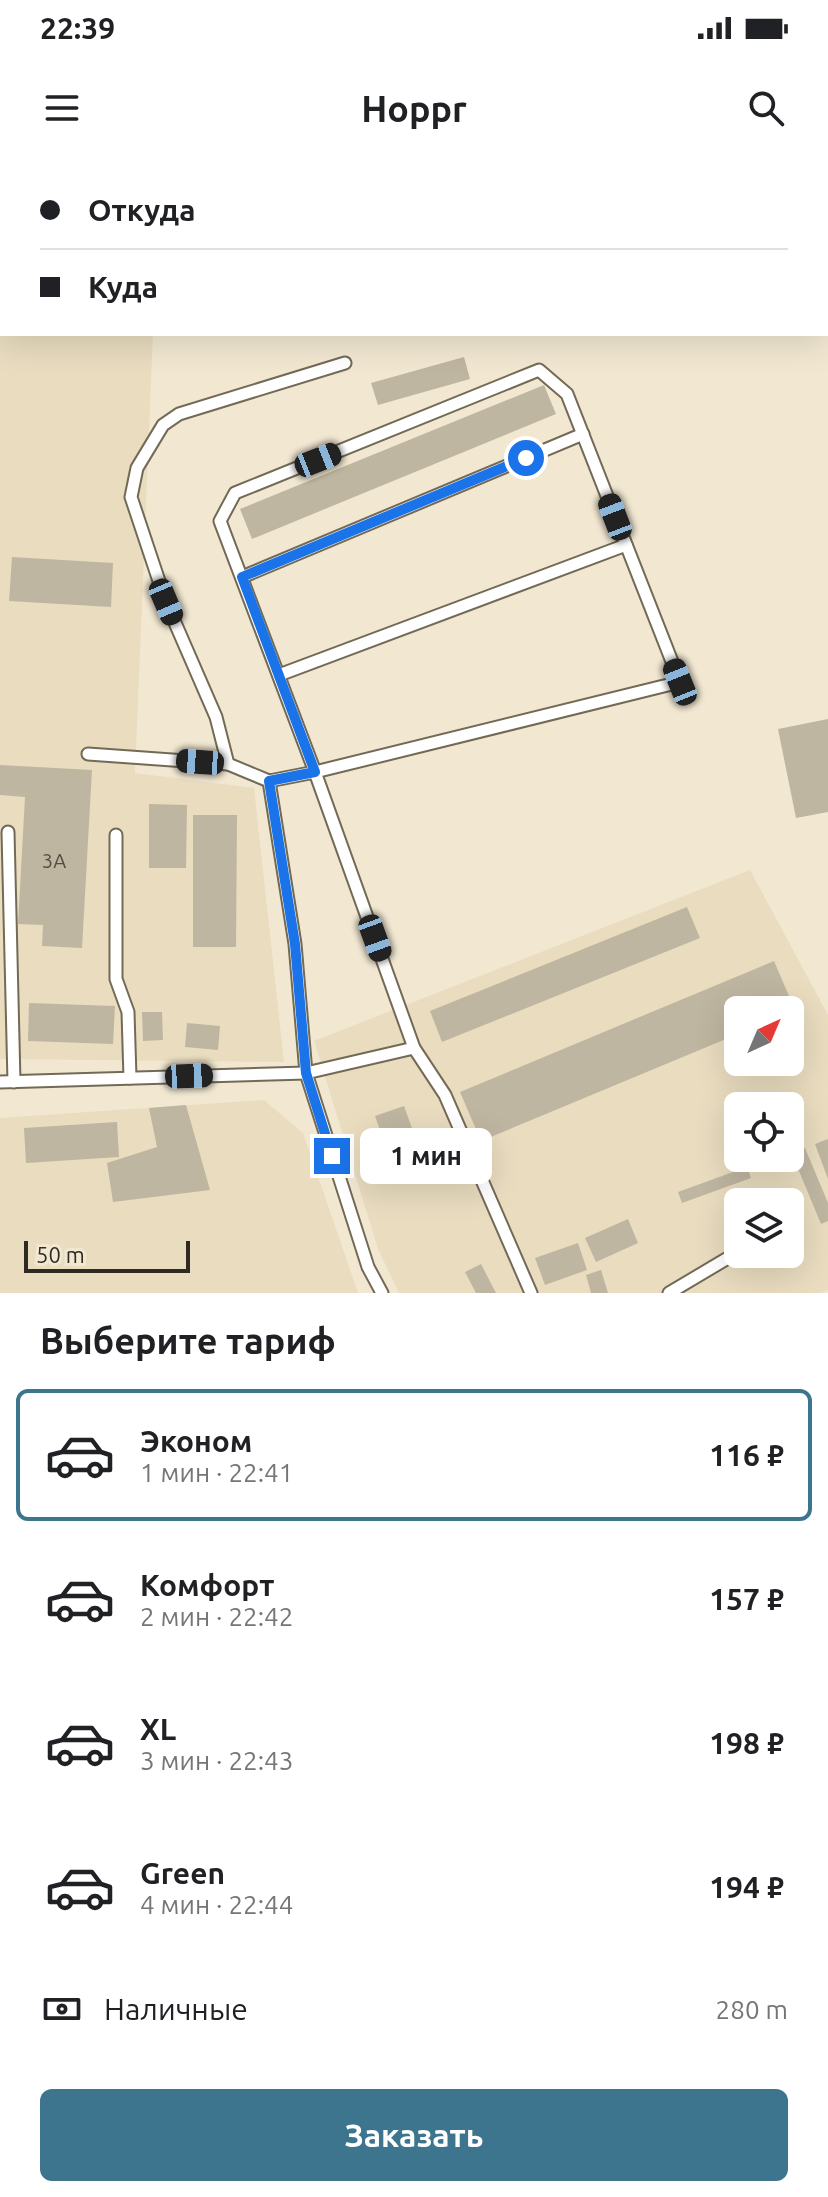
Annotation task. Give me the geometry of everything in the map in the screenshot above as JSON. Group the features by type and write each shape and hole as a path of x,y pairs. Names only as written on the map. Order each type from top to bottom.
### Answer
{"lane":[{"path":"228,764 216,717 166,602 139,527 131,497 137,468 163,425 179,414 345,363"},
{"path":"88,754 228,764 269,781 315,772 680,682 567,394 539,370 235,493 220,521 315,772 414,1048 445,1095 531,1293"},
{"path":"242,577 583,434"},
{"path":"279,675 626,545"},
{"path":"269,781 295,944 306,1073 368,1267 382,1293"},
{"path":"8,832 14,1082"},
{"path":"116,835 116,979 128,1012 130,1078"},
{"path":"0,1082 306,1073 414,1048"},
{"path":"669,1293 724,1260"}],"shaded area":[{"path":"0,336 153,336 135,773 254,788 284,1062 0,1059"},
{"path":"750,870 828,1015 828,1290 821,1293 399,1293 378,1249 314,1041"},
{"path":"264,1100 303,1133 358,1293 0,1293 0,1118"}],"building":[{"path":"464,357 470,379 378,405 371,383"},
{"path":"544,385 556,414 252,539 240,509"},
{"path":"12,557 113,563 111,607 9,601"},
{"path":"828,719 828,812 796,818 778,729"},
{"path":"0,765 92,770 82,948 42,946 43,925 18,924 25,797 0,795"},
{"path":"149,804 187,805 186,868 149,868"},
{"path":"193,815 237,815 236,947 193,947"},
{"path":"687,907 700,938 442,1042 430,1011"},
{"path":"774,961 789,996 724,996 724,1040 481,1141 460,1092"},
{"path":"29,1003 115,1006 113,1044 28,1041"},
{"path":"142,1012 162,1012 163,1040 143,1041"},
{"path":"187,1023 220,1026 218,1050 185,1047"},
{"path":"186,1105 210,1190 113,1202 107,1163 157,1147 149,1108"},
{"path":"404,1106 423,1159 394,1169 375,1116"},
{"path":"117,1122 119,1157 26,1163 24,1128"},
{"path":"828,1139 828,1179 815,1144"},
{"path":"804,1148 828,1203 828,1221 821,1224 799,1172 804,1172"},
{"path":"733,1172 749,1172 751,1178 682,1203 678,1192"},
{"path":"628,1219 638,1243 596,1262 585,1238"},
{"path":"578,1243 587,1270 545,1285 535,1258"},
{"path":"481,1264 496,1293 476,1293 465,1272"},
{"path":"601,1270 608,1293 591,1293 586,1275"}],"route":[{"path":"332,1156 306,1073 295,944 269,781 315,772 242,577 526,458"}]}
